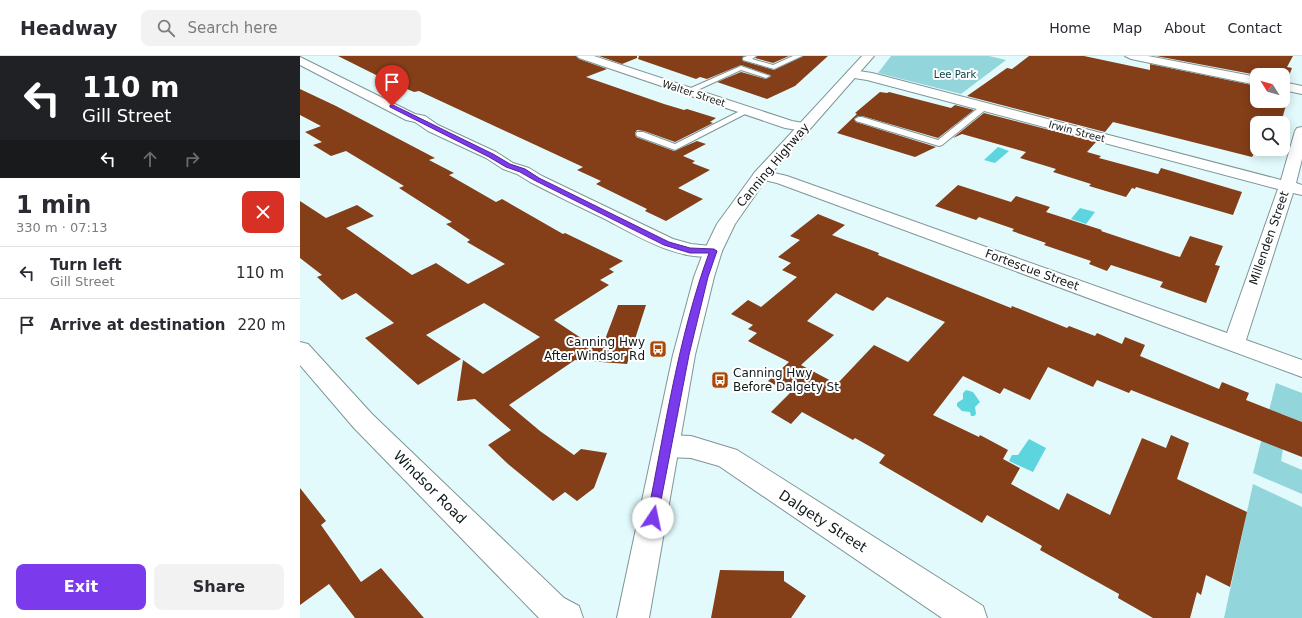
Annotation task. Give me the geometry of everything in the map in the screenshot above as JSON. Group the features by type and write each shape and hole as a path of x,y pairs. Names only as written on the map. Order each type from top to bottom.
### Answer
{"main road":[{"name":"Walter Street","path":"583,56 790,125 804,127"},
{"name":"Canning Highway","path":"633,618 684,355 704,277 714,251 726,224 761,175 868,56"},
{"path":"1131,56 1250,80"},
{"path":"300,60 411,117 420,119 433,128 491,155 508,166 523,170 536,179 666,244 690,250 714,251"},
{"name":"Irwin Street","path":"852,74 865,75 1294,188"},
{"path":"1290,87 1302,90"},
{"name":"Millenden Street","path":"1234,344 1294,188 1302,131"},
{"name":"Fortescue Street","path":"761,175 781,178 1302,369"},
{"name":"Windsor Road","path":"300,350 364,421 553,608 567,618"},
{"name":"Dalgety Street","path":"667,446 692,446 728,458 971,618"}],"lane":[{"path":"752,56 745,59 774,68 799,56"},
{"path":"688,91 741,68 766,76"},
{"path":"860,119 939,143 985,107"},
{"path":"640,134 675,147 747,111"}],"green space":[{"name":"Lee Park","path":"891,56 989,56 1006,60 961,94 878,73"},
{"path":"1276,383 1302,393 1302,422 1282,414 1283,449 1281,461 1302,470 1302,494 1253,473"},
{"path":"1253,484 1302,507 1302,618 1224,618"}],"shaded area":[{"path":"998,147 1009,151 995,163 984,160"},
{"path":"1080,208 1095,212 1086,224 1071,219"},
{"path":"966,390 973,392 980,402 975,407 976,414 974,416 971,416 970,412 962,411 957,406 957,403 963,399 963,393"},
{"path":"1029,439 1046,448 1033,472 1009,461 1012,455 1018,455"}],"building":[{"path":"338,56 576,56 579,59 607,69 586,77 664,104 716,118 710,122 713,123 675,142 644,131 637,130 635,133 636,137 674,151 697,141 706,144 683,156 695,161 692,163 710,170 678,188 703,199 666,221 645,211 647,209 596,184 601,181 577,170 583,167 419,91 414,92 388,81"},
{"path":"599,56 637,56 637,58 622,64"},
{"path":"639,56 744,56 742,58 743,61 774,70 803,56 828,56 795,86 767,99 717,82 741,72 766,79 771,76 741,65 707,79 700,77 696,79 638,59"},
{"path":"757,56 789,56 773,63 755,58"},
{"path":"1029,56 1084,56 1150,70 1150,64 1250,85 1250,108 1285,108 1283,116 1250,116 1250,156 1252,157 1113,122 1105,132 967,96 1007,68 1012,69"},
{"path":"1156,56 1293,56 1287,67 1292,68 1290,73 1290,68 1250,68 1250,74"},
{"path":"300,89 336,106 435,158 429,160 454,173 449,175 496,202 502,199 563,234 565,233 623,261 609,269 614,272 600,280 609,285 554,320 587,342 604,342 618,305 646,305 627,364 575,360 509,405 540,431 574,455 581,449 607,453 594,488 577,501 565,492 553,501 508,464 488,445 511,430 475,399 457,401 463,360 483,374 540,337 484,303 426,335 461,359 418,385 365,338 394,323 356,293 342,300 317,277 322,275 300,258 300,201 326,218 357,205 374,216 346,228 412,275 436,263 468,284 505,264 467,242 470,240 446,224 452,222 399,188 404,186 346,151 331,156 313,145 322,142 305,132 321,126 300,115"},
{"path":"880,92 889,92 951,108 955,105 974,110 938,138 862,116 858,116 854,119 856,122 936,147 915,157 837,133 857,114 855,113"},
{"path":"984,113 1096,142 1087,152 1101,156 1099,158 1158,174 1161,168 1242,192 1233,215 1136,187 1135,189 1132,188 1126,197 1089,186 1091,184 1053,172 1056,169 1020,158 1026,152 962,134 953,138"},
{"path":"958,185 1011,202 1016,196 1050,207 1046,212 1180,257 1190,236 1223,246 1215,265 1220,266 1206,303 1160,287 1163,282 1111,265 1107,271 1089,264 1091,261 1044,245 1046,243 1012,231 1014,229 979,217 976,220 935,206"},
{"path":"818,214 845,225 832,235 879,253 878,255 1011,308 1012,306 1067,328 1069,326 1095,336 1097,333 1122,344 1125,337 1145,345 1140,356 1219,389 1222,382 1249,393 1246,400 1302,422 1302,457 1131,390 1129,393 1097,380 1093,387 1048,367 1030,400 1004,388 1000,394 963,376 933,415 979,437 980,435 1008,450 1003,459 1020,468 1011,484 1059,510 1067,493 1110,515 1142,438 1166,448 1171,435 1189,443 1177,479 1247,512 1230,587 1206,575 1201,595 1197,592 1190,618 1153,618 1118,598 1119,594 1040,550 1042,546 987,515 982,523 879,463 885,455 855,438 853,440 802,412 791,424 771,412 790,393 768,381 789,362 748,341 757,333 748,329 753,325 731,314 748,300 761,307 797,277 782,270 791,263 778,257 800,240 790,236","holes":["836,293 873,311 887,297 945,322 908,362 874,345 837,384 801,365 834,335 807,321"]},
{"path":"300,488 326,521 321,525 361,582 381,568 424,618 355,618 329,584 300,605"},
{"path":"720,570 784,571 784,581 806,596 791,618 711,618"}],"place":[{"name":"Canning Hwy After Windsor Rd","path":"658,349"},
{"name":"Canning Hwy Before Dalgety St","path":"720,380"}],"route":[{"path":"392,106 411,117 420,119 433,128 491,155 508,166 523,170 536,179 666,244 690,250 714,251 704,277 684,355 653,518"}]}
